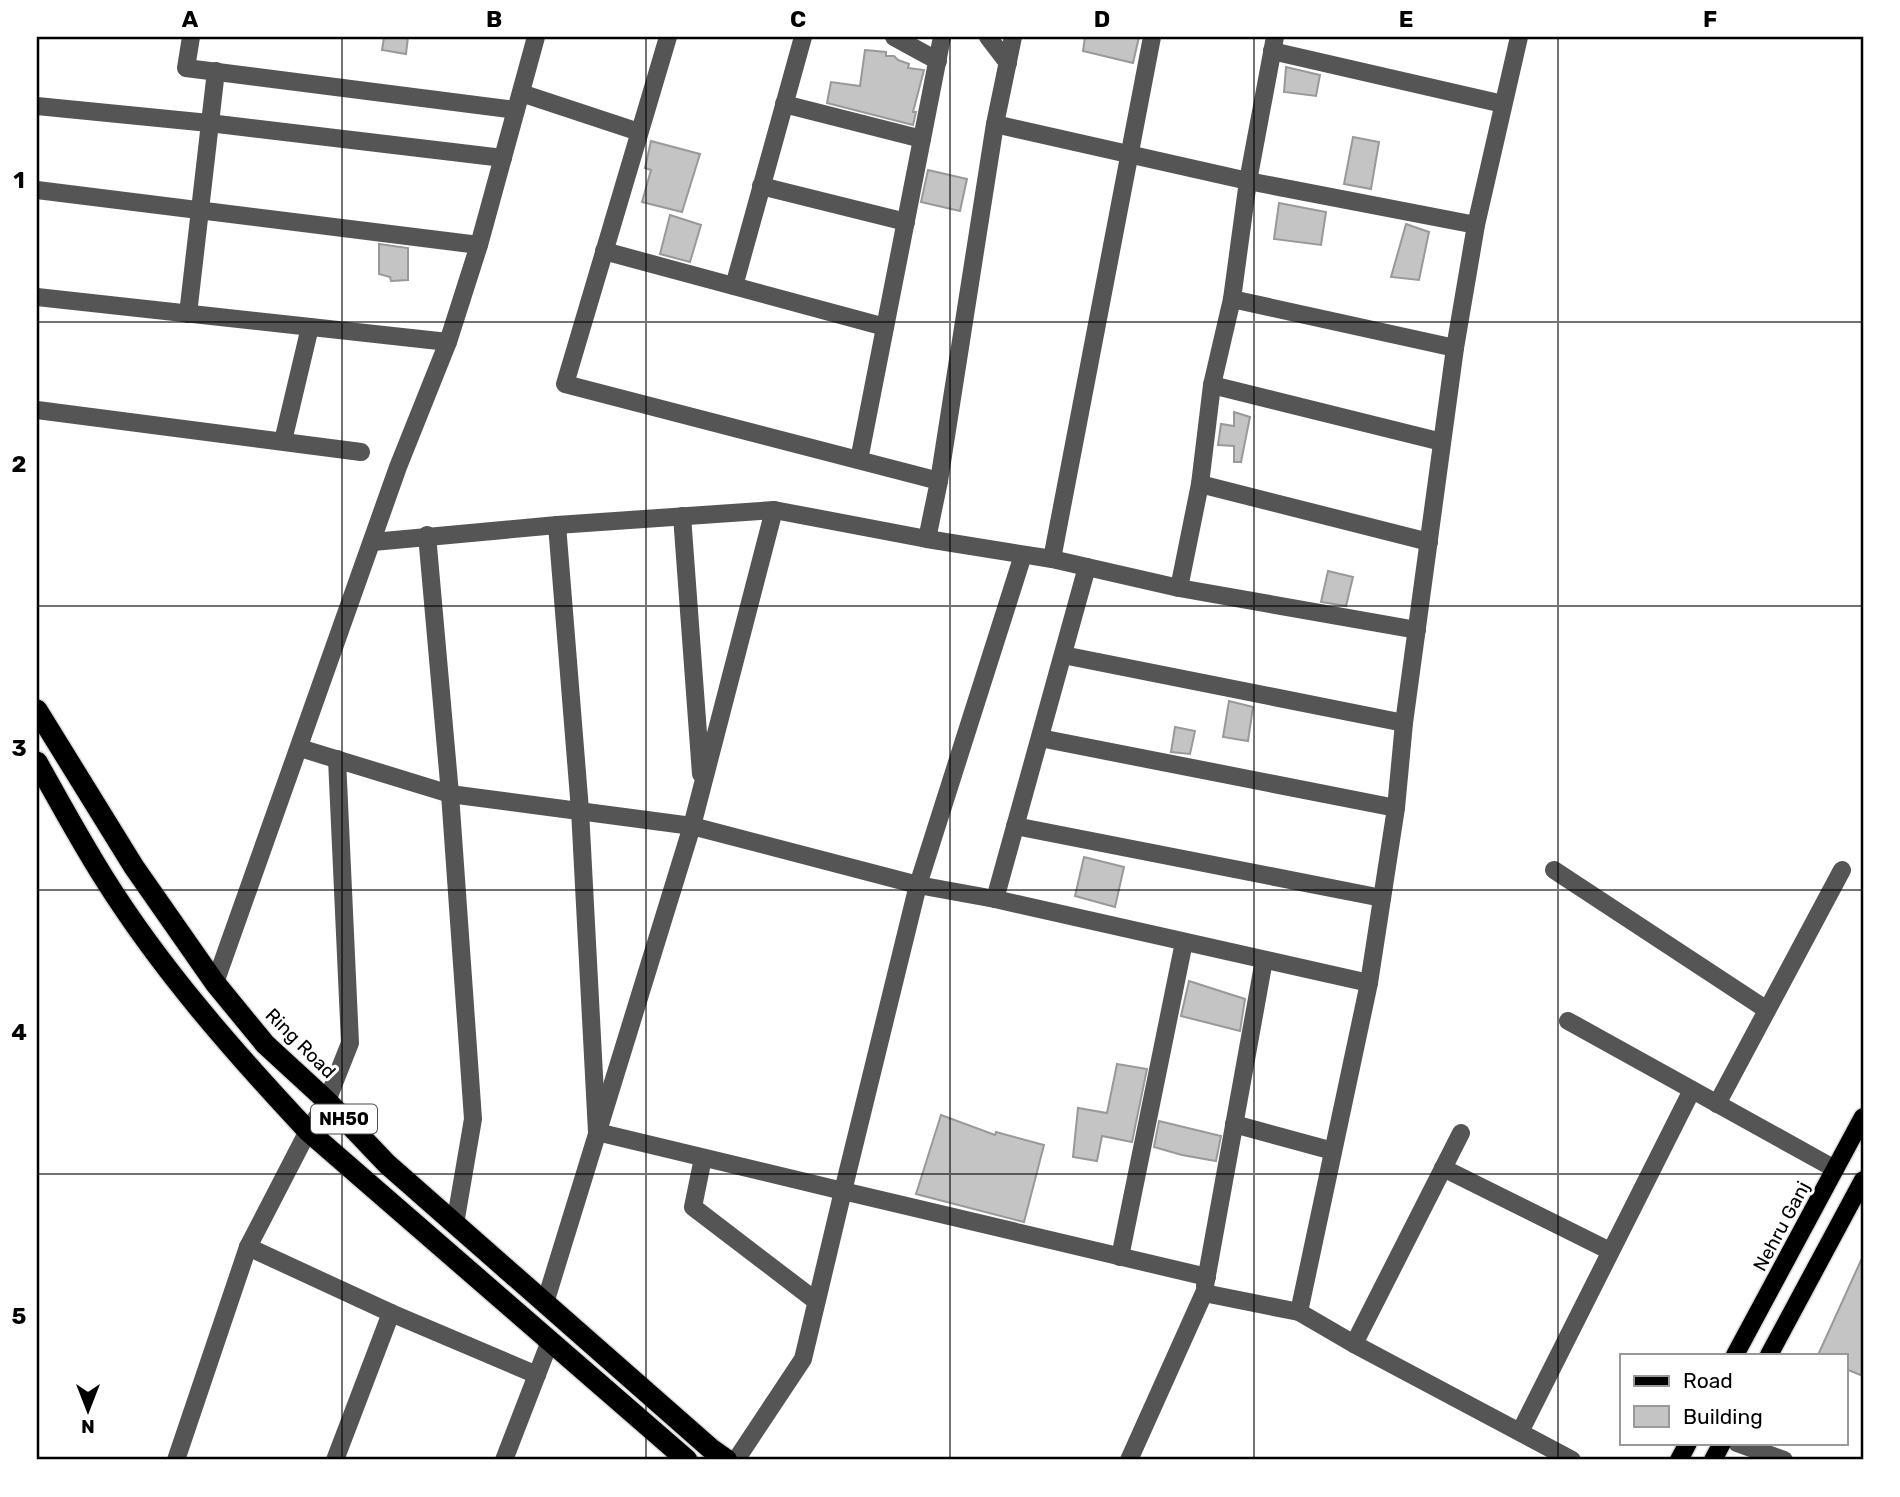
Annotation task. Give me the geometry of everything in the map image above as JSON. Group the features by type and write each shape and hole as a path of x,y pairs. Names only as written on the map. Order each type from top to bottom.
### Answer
{"highway":[{"name":"Ring Road","path":"37,710 134,867 215,983 265,1044 327,1101 387,1164 710,1448 727,1460"},
{"name":"NH50","path":"37,762 104,878 157,954 258,1077 308,1131 687,1460"}],"main road":[{"name":"Nehru Ganj","path":"1736,1354 1863,1117"},
{"path":"1770,1354 1862,1184"},
{"path":"1679,1460 1687,1444"},
{"path":"1713,1460 1721,1444"}],"street":[{"path":"191,37 187,68 519,101 639,132"},
{"path":"215,983 398,467 447,342 479,245 537,37"},
{"path":"668,37 565,384 939,481"},
{"path":"734,286 803,37"},
{"path":"894,37 938,61"},
{"path":"859,460 942,37"},
{"path":"988,37 1008,63"},
{"path":"927,539 1013,37"},
{"path":"1052,559 1152,37"},
{"path":"1298,1312 1369,983 1396,808 1404,723 1455,348 1476,225 1519,37"},
{"path":"1179,588 1200,484 1212,385 1232,299 1248,181 1273,44 1503,104"},
{"path":"188,314 216,71"},
{"path":"784,104 922,139"},
{"path":"37,106 209,123 503,158"},
{"path":"996,124 1248,181 1476,225"},
{"path":"761,186 906,222"},
{"path":"37,190 479,245"},
{"path":"604,251 885,327"},
{"path":"37,297 447,342"},
{"path":"1232,299 1455,348"},
{"path":"283,441 310,327"},
{"path":"1212,385 1443,442"},
{"path":"37,410 361,452"},
{"path":"1200,484 1429,542"},
{"path":"373,542 557,524 774,510 1052,559 1179,588 1418,630"},
{"path":"545,1303 692,826 774,510"},
{"path":"682,516 702,790"},
{"path":"557,524 580,810 597,1132"},
{"path":"427,535 450,794 473,1119 455,1224"},
{"path":"736,1460 803,1359 918,885 1023,555"},
{"path":"995,899 1087,567"},
{"path":"1063,654 1404,723"},
{"path":"1041,738 1396,808"},
{"path":"300,748 450,794 692,826 918,885 995,899 1369,983"},
{"path":"176,1460 248,1247 308,1131 327,1101 350,1043 337,759"},
{"path":"1015,826 1382,898"},
{"path":"1554,870 1767,1010"},
{"path":"1717,1104 1842,870"},
{"path":"1120,1257 1184,943"},
{"path":"1129,1460 1205,1285 1264,960"},
{"path":"1568,1021 1835,1169"},
{"path":"1520,1432 1692,1090"},
{"path":"1234,1124 1333,1151"},
{"path":"597,1132 1120,1257 1298,1312 1572,1460"},
{"path":"1354,1344 1461,1133"},
{"path":"703,1157 693,1207 816,1301"},
{"path":"1443,1168 1610,1251"},
{"path":"248,1247 391,1313 537,1375"},
{"path":"335,1460 391,1313"},
{"path":"503,1460 550,1341"},
{"path":"1740,1444 1784,1460"}],"building":[{"path":"384,37 408,37 406,54 382,50"},
{"path":"1085,37 1139,37 1133,63 1083,51"},
{"path":"865,50 886,52 886,56 894,56 909,64 908,68 924,70 913,112 916,112 913,125 827,103 831,82 860,86"},
{"path":"1286,67 1320,75 1316,96 1284,92"},
{"path":"1353,137 1379,142 1371,189 1344,184"},
{"path":"651,141 700,154 682,212 642,202 651,170 645,168"},
{"path":"928,170 967,179 960,211 921,202"},
{"path":"1279,203 1326,212 1321,245 1274,239"},
{"path":"670,215 701,225 690,262 660,254"},
{"path":"1406,224 1429,232 1419,280 1391,277"},
{"path":"379,244 408,248 408,280 391,281 390,277 379,274"},
{"path":"1234,412 1250,417 1241,462 1234,462 1234,446 1218,445 1221,424 1234,426"},
{"path":"1328,571 1353,577 1346,606 1321,602"},
{"path":"1229,701 1253,707 1248,741 1223,737"},
{"path":"1175,727 1195,731 1190,754 1171,752"},
{"path":"1084,857 1124,867 1115,907 1075,896"},
{"path":"1189,981 1245,999 1240,1031 1181,1016"},
{"path":"1117,1064 1147,1069 1132,1142 1102,1136 1097,1161 1073,1157 1078,1108 1107,1113"},
{"path":"941,1115 995,1135 996,1132 1044,1145 1024,1222 916,1194"},
{"path":"1159,1121 1221,1136 1216,1161 1154,1147"},
{"path":"1863,1256 1863,1376 1848,1370 1848,1354 1818,1354"}]}
